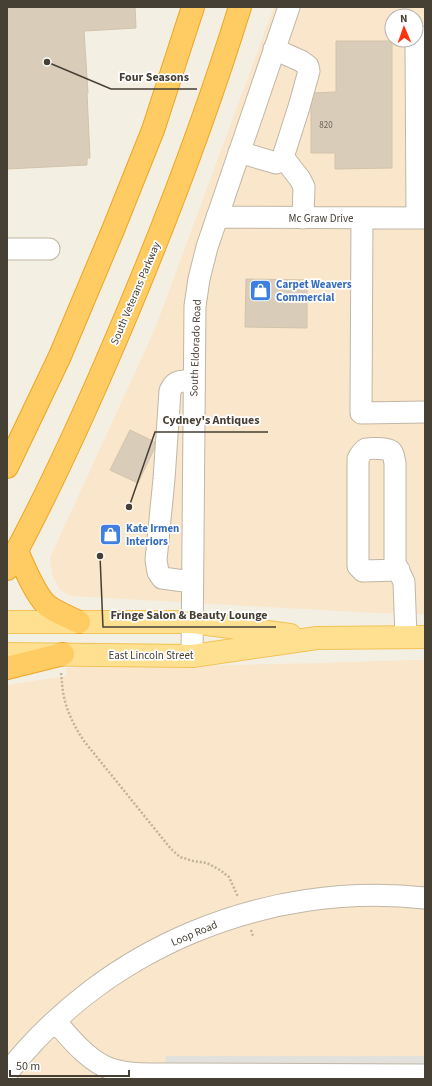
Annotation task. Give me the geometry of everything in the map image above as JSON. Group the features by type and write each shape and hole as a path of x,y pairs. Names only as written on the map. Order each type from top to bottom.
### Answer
{"highway":[{"path":"7,467 60,356 113,230 153,130 193,7"},
{"name":"South Veterans Parkway","path":"12,560 77,427 136,295 199,130 228,48 240,7"},
{"path":"12,560 29,577 42,600 48,606 79,622"},
{"path":"7,668 61,661"}],"main road":[{"name":"East Lincoln Street","path":"7,622 192,622 317,638"},
{"name":"East Lincoln Street","path":"7,654 61,661 192,656 317,638 415,637"}],"street":[{"name":"South Eldorado Road","path":"192,656 195,306 199,279 207,247 288,7"},
{"path":"421,218 416,45 419,39 425,38"},
{"path":"239,152 276,163 283,157 309,71 308,66 301,61 274,49"},
{"path":"283,157 300,179 304,187 303,218"},
{"name":"Mc Graw Drive","path":"217,217 421,218"},
{"path":"362,218 361,413 425,412"},
{"path":"7,249 49,249"},
{"path":"192,582 162,578 158,572 156,560 164,479 170,391 172,385 176,382 194,380"},
{"path":"399,570 363,571 358,566 358,459 361,453 366,449 384,448 394,454 395,563 399,570 404,582 415,637"},
{"name":"Loop Road","path":"7,1073 19,1057 74,1004 131,963 171,942 220,922 267,908 324,898 368,895 425,898"},
{"path":"55,1021 79,1048 95,1061 110,1069 124,1072 169,1077 425,1075"}],"path":[{"path":"61,661 63,692 66,706 75,728 84,741 171,849 180,857 207,863 220,870 229,878 238,899"}],"shaded area":[{"path":"274,7 425,7 425,614 374,613 71,596 60,590 53,577 50,558 155,329"},
{"path":"425,660 425,1079 7,1079 7,686 67,676 66,668 95,666 191,666"},
{"path":"166,1056 425,1056 425,1079 163,1079"}],"building":[{"path":"7,7 135,7 136,28 84,31 90,158 87,158 87,165 7,169"},
{"path":"336,41 384,41 384,48 392,48 392,168 335,169 335,153 311,153 311,93 336,92"},
{"path":"246,279 307,280 307,328 245,327"},
{"path":"130,430 157,443 138,483 110,470"}],"place":[{"name":"Four Seasons","path":"47,62"},
{"name":"Carpet Weavers Commercial","path":"261,290"},
{"name":"Cydney's Antiques","path":"129,507"},
{"name":"Kate Irmen Interiors","path":"110,534"},
{"name":"Fringe Salon & Beauty Lounge","path":"100,556"}]}
